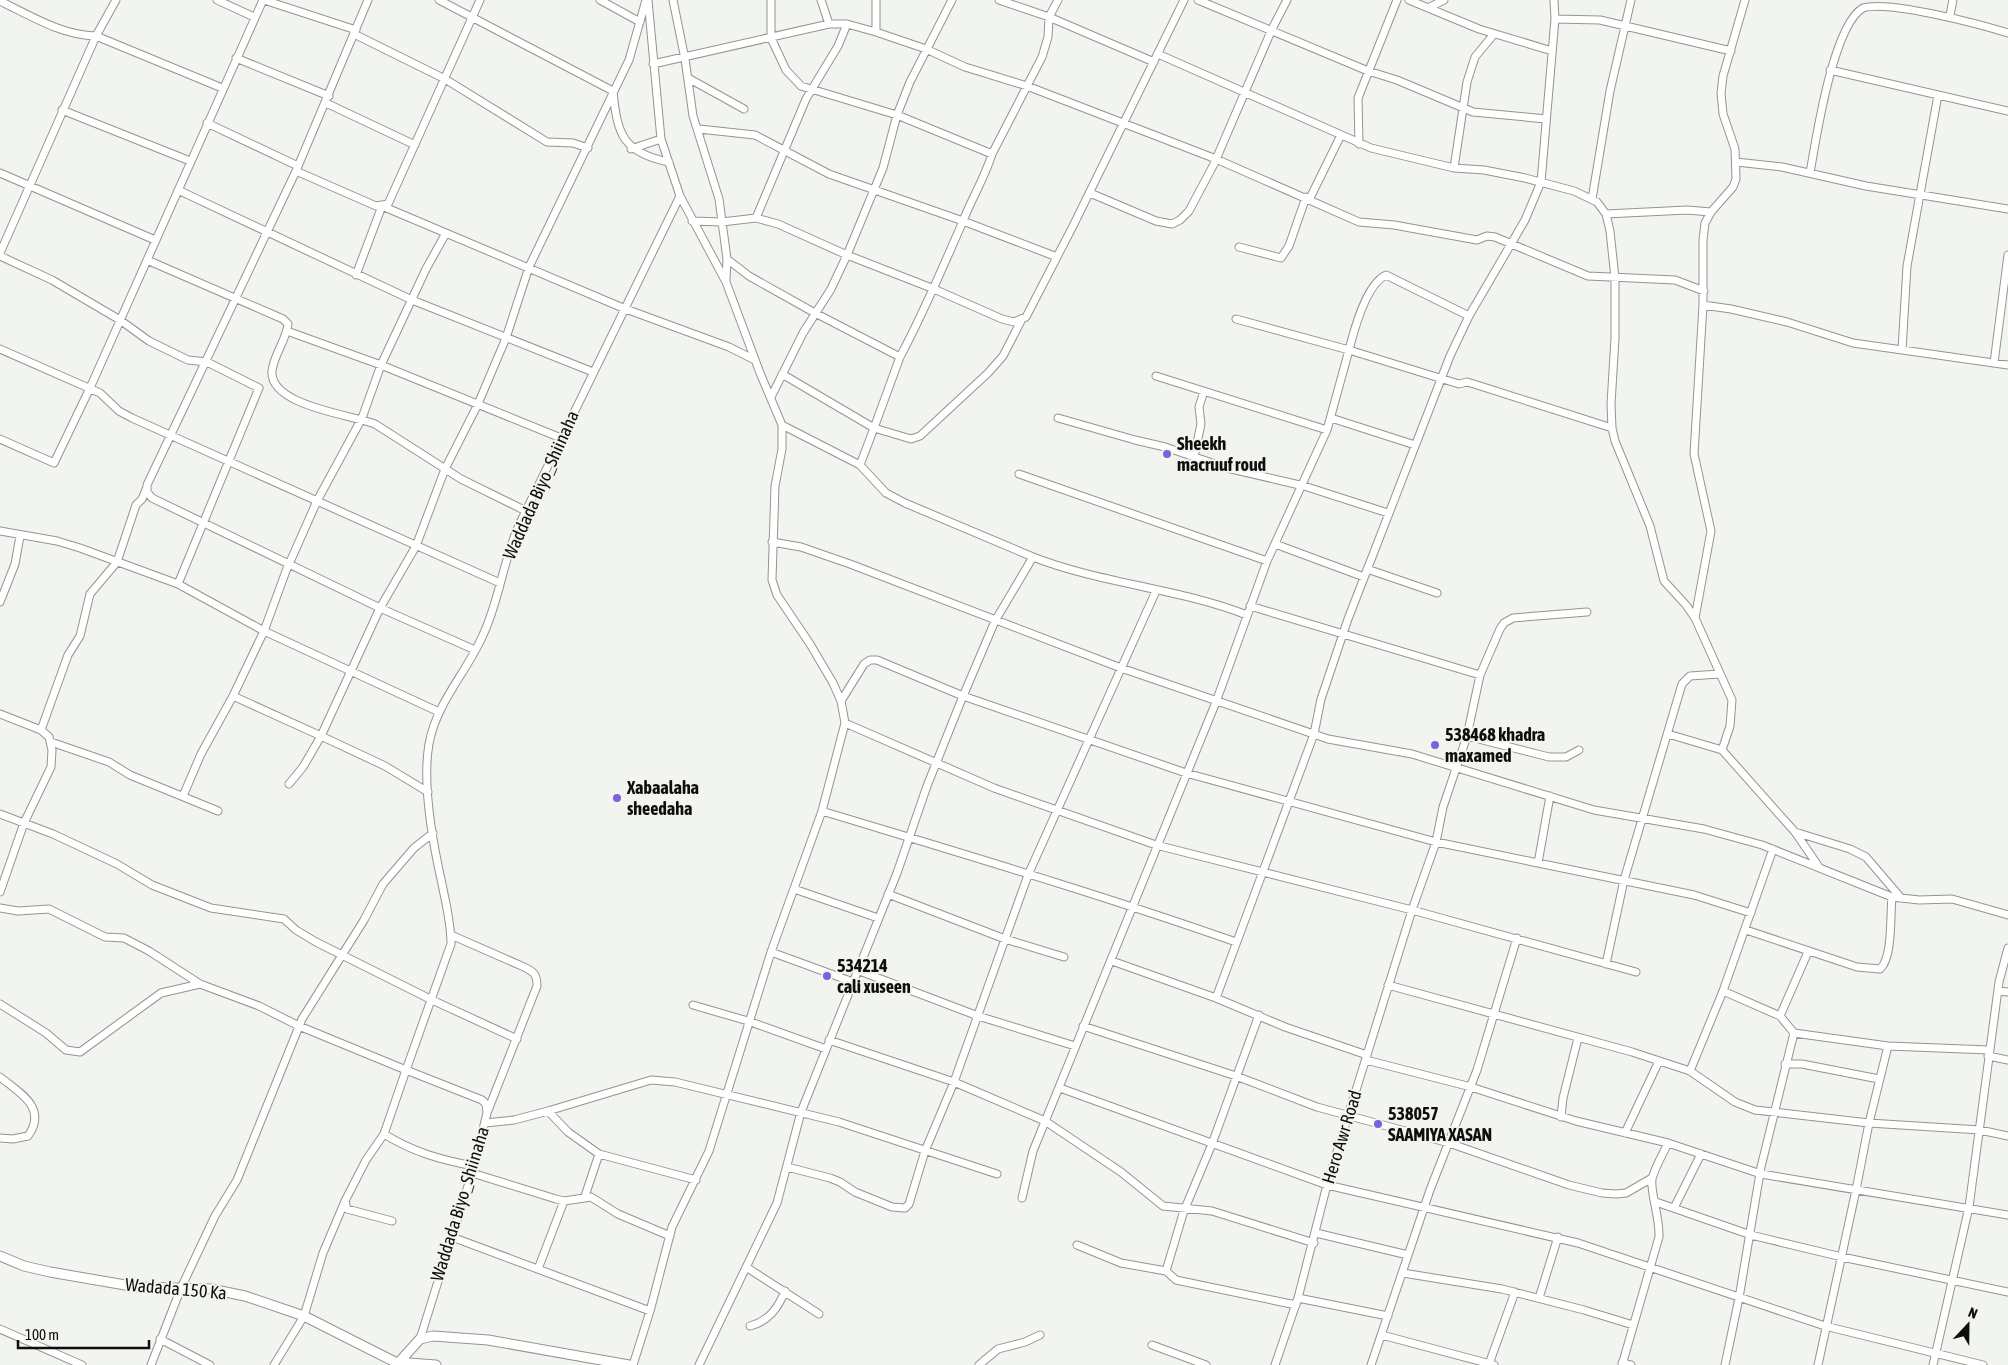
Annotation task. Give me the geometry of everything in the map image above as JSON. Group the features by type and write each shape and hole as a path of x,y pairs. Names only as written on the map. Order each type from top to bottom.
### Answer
{"street":[{"path":"116,0 96,36 62,110 0,254 46,277 120,320 149,341 188,360 205,362 259,388 178,584"},
{"path":"217,0 254,17"},
{"path":"0,439 54,463 90,388 222,88 263,0 355,32 446,79 547,142 573,143 588,148"},
{"path":"42,730 68,655 80,636 90,594 117,562 136,505 142,499 170,435 297,169 326,104 368,0"},
{"path":"440,0 613,90"},
{"path":"382,206 388,204 392,196 474,18 480,0"},
{"path":"600,0 640,22"},
{"path":"289,784 303,767 322,736 380,608 416,546 445,470 478,404 506,338 530,267 629,60 647,0"},
{"path":"633,1365 670,1236 678,1213 709,1151 748,1021 822,811 845,723 842,701 810,644 777,595 772,580 775,486 783,438 782,425 726,282 680,196 661,139 647,0"},
{"path":"673,0 685,59 693,116 699,129 719,198 727,259 726,282"},
{"path":"771,0 771,38 786,70 801,86 897,115 992,154"},
{"path":"821,0 829,24"},
{"path":"876,0 876,32"},
{"path":"771,397 815,313 831,289 847,256 883,168 897,115 926,49 952,0"},
{"path":"999,0 1016,3 1154,62"},
{"path":"860,465 900,357 929,304 963,220 988,168 992,154 1042,57 1048,37 1049,17 1058,0"},
{"path":"782,374 874,428 911,439 920,436 988,373 1003,356 1021,321 1026,317 1090,193 1184,0"},
{"path":"1198,0 1272,29 1368,71 1397,80 1473,112 1546,119"},
{"path":"1090,193 1156,221 1172,224 1180,220 1189,211 1216,159 1272,29 1287,0"},
{"path":"1358,144 1358,98 1397,0"},
{"path":"1409,0 1494,34 1552,52"},
{"path":"1428,8 1444,0"},
{"path":"1216,998 1314,734 1321,699 1388,513 1469,316 1512,243 1541,182 1555,20 1554,0"},
{"path":"1592,199 1610,91 1631,0"},
{"path":"1695,618 1711,531 1694,454 1704,291 1703,240 1705,223 1711,212 1734,187 1736,179 1735,149 1723,114 1721,93 1723,76 1745,0"},
{"path":"1950,15 1953,0"},
{"path":"0,2 61,30 80,35 96,36 222,88"},
{"path":"1810,173 1830,70 1854,15 1864,7 1884,4 1950,15 2008,33"},
{"path":"1555,20 1600,20 1731,51"},
{"path":"653,64 685,59 829,24 847,24 926,49 966,67 1027,86 1124,122 1308,197 1359,222 1394,225 1477,240 1487,236 1512,243 1588,276 1675,280 1704,291"},
{"path":"756,218 806,99 838,46 847,24"},
{"path":"1454,168 1462,107 1475,57 1494,34"},
{"path":"1158,54 1358,144 1454,168 1484,170 1541,182 1597,202 1606,214 1615,278 1612,428 1650,526 1664,581 1695,618 1732,700 1730,726 1722,750"},
{"path":"236,58 329,96"},
{"path":"1830,70 2008,111"},
{"path":"688,78 744,109"},
{"path":"613,90 616,121 631,149 650,158 669,162"},
{"path":"1902,350 1907,266 1938,95"},
{"path":"326,104 415,146"},
{"path":"62,110 190,161"},
{"path":"207,123 297,169 382,206 530,267 623,308 728,347 755,360"},
{"path":"699,129 755,135 770,141 784,151 829,174 963,220 1057,257"},
{"path":"1239,247 1280,258 1289,246 1308,197 1341,135"},
{"path":"631,149 661,139"},
{"path":"1736,162 1782,167 2008,209"},
{"path":"0,173 155,240"},
{"path":"178,190 412,300 593,372"},
{"name":"Waddada Biyo_Shiinaha","path":"420,1339 473,1170 487,1113 486,1104 482,1100 406,1070 451,944 451,923 433,833 428,792 429,744 439,712 484,634 509,547 623,308 680,196"},
{"path":"356,275 382,206"},
{"path":"1606,214 1687,210 1711,212"},
{"path":"692,220 722,222 756,218 778,224 847,256 934,288 1002,319 1014,322 1021,321"},
{"path":"183,796 201,754 233,696 264,631 290,563 317,501 362,418 381,365 446,233"},
{"path":"1994,363 2008,256"},
{"path":"727,259 749,276 900,357"},
{"path":"147,260 283,319 288,324 287,331 274,361 272,372 274,382 283,392 306,404 332,413 362,418 395,435 445,470 478,489 526,511"},
{"path":"1022,1198 1033,1151 1060,1088 1083,1026 1112,961 1156,845 1216,702 1267,561 1304,486 1319,445 1327,430 1355,328 1369,294 1379,278 1386,275 1469,316"},
{"path":"1703,305 1731,308 1787,322 1853,343 2008,365"},
{"path":"1236,319 1349,350 1458,384 1467,382 1612,428"},
{"path":"287,331 381,365 561,438"},
{"path":"0,349 100,393 125,415 500,583"},
{"path":"1156,376 1327,430"},
{"path":"1194,457 1201,424 1199,408 1204,391"},
{"path":"1058,418 1135,440 1165,446 1227,468 1304,486 1388,513"},
{"path":"1331,418 1416,445"},
{"path":"782,425 860,465 886,493 905,503 1033,557 1064,569 1223,607 1247,616"},
{"path":"1019,474 1267,561"},
{"path":"147,487 147,492 152,498 380,608 476,650"},
{"path":"0,532 57,541 178,584 264,631 439,712"},
{"path":"0,602 15,564 20,536"},
{"path":"772,542 801,547 842,561 1121,668 1328,739 1412,754 1594,810 1642,820 1656,819 1704,829 1773,849 1820,866 1892,897 1952,899 2008,916"},
{"path":"1275,544 1364,577"},
{"path":"699,1365 777,1203 801,1112 888,894 963,696 995,621 1033,557"},
{"path":"1367,569 1437,593"},
{"path":"786,1167 830,1178 840,1182 854,1192 892,1206 905,1208 909,1204 925,1152 954,1082 1028,875 1156,591"},
{"path":"1250,606 1480,675"},
{"name":"Hero Awr Road","path":"1275,1365 1314,1244 1327,1185 1388,985 1436,842 1443,807 1455,768 1468,736 1480,675 1504,623 1513,618 1587,612"},
{"path":"842,701 864,664 870,660 877,660 963,696 1186,773 1436,842 1694,894 1751,913"},
{"path":"1606,964 1624,880 1682,684 1690,676 1719,674"},
{"path":"233,696 386,766 428,792"},
{"path":"0,714 42,730 51,742 109,762 130,775 218,811"},
{"path":"845,723 994,788 1156,845 1412,910 1636,972"},
{"path":"1668,734 1722,750 1795,832 1820,866"},
{"path":"1468,736 1548,757 1566,757 1579,750"},
{"path":"0,892 24,822 51,767 51,742"},
{"path":"1538,863 1550,796"},
{"path":"822,811 1134,906 1236,942"},
{"path":"0,814 24,822 117,864 152,885 210,908 284,919 305,936 432,1000 517,1038"},
{"path":"1795,832 1850,849 1866,857 1901,898"},
{"path":"151,1365 180,1288 215,1216 237,1180 299,1026 343,955 383,884 414,848 433,833"},
{"path":"1690,1071 1746,930 1773,849"},
{"path":"794,888 878,918"},
{"path":"888,894 1005,940 1064,957"},
{"path":"1746,930 1857,967 1880,969 1886,964 1888,953 1892,897"},
{"path":"0,908 18,911 49,909 105,937 124,938 149,951 200,984 259,1006 299,1026 406,1070 384,1134 366,1160 345,1201 323,1253 304,1316 274,1365"},
{"path":"451,935 535,973 537,986 487,1113"},
{"path":"1371,1365 1424,1208 1471,1087 1517,938"},
{"path":"1933,1365 1969,1207 1998,991 2008,948"},
{"path":"771,952 853,982"},
{"path":"1780,1016 1808,952"},
{"path":"1112,961 1216,998 1366,1058 1471,1087 1561,1117 1668,1143 1760,1174 1969,1207 2008,1215"},
{"path":"857,970 978,1016 1075,1046"},
{"path":"0,1004 46,1033 66,1050 80,1052 160,993 200,984"},
{"path":"1388,985 1690,1071 1735,1102 1755,1110 1869,1123 1980,1130 2008,1136"},
{"path":"1723,991 1780,1016 1794,1033 1888,1046 1911,1045 1989,1053 2008,1060"},
{"path":"1998,991 2008,992"},
{"path":"693,1005 748,1021 826,1049"},
{"path":"1166,1271 1185,1207 1212,1144 1259,1015"},
{"path":"1083,1026 1236,1076 1348,1116 1450,1143 1569,1185 1602,1193 1626,1193 1652,1178"},
{"path":"1725,1365 1739,1298 1760,1174 1773,1112 1794,1033"},
{"path":"1561,1117 1563,1098 1578,1038"},
{"path":"829,1040 954,1082 1046,1120 1120,1172 1156,1202 1170,1208 1185,1207 1212,1211 1314,1244"},
{"path":"1818,1365 1869,1123 1888,1046"},
{"path":"1625,1133 1659,1061"},
{"path":"1785,1064 1802,1064 1879,1078"},
{"path":"0,1077 31,1102 34,1112 32,1130 28,1136 13,1139 0,1138"},
{"path":"484,1123 514,1120 651,1080 675,1082 838,1122 996,1174"},
{"path":"1060,1088 1327,1185 1558,1237 1825,1326 1983,1365"},
{"path":"548,1111 568,1132 600,1154 696,1180"},
{"path":"384,1134 404,1147 564,1201 585,1196 595,1199 618,1214 670,1236"},
{"path":"1631,1365 1622,1364 1652,1267 1659,1237 1660,1223 1653,1195 1652,1178 1668,1143"},
{"path":"585,1196 600,1154"},
{"path":"1674,1208 1701,1154"},
{"path":"345,1201 347,1209 354,1212 392,1221"},
{"path":"538,1269 564,1201"},
{"path":"1656,1202 1750,1235 1842,1257 2008,1292"},
{"path":"1316,1233 1408,1255"},
{"path":"452,1237 650,1311"},
{"path":"1539,1298 1558,1237"},
{"path":"1076,1245 1121,1263 1166,1271 1176,1280 1388,1316"},
{"name":"Wadada 150 Ka","path":"0,1256 24,1266 50,1272 137,1287 211,1290 245,1296 304,1316 396,1362 436,1365"},
{"path":"746,1267 819,1314"},
{"path":"1403,1273 1515,1292 1633,1325"},
{"path":"750,1326 758,1324 774,1312 785,1291"},
{"path":"1382,1335 1492,1364 1515,1292"},
{"path":"0,1330 82,1365"},
{"path":"396,1362 420,1339 433,1336 488,1340 629,1365"},
{"path":"980,1365 998,1349 1040,1336"},
{"path":"160,1339 210,1365"},
{"path":"1152,1345 1206,1365"}],"place":[{"name":"Sheekh macruuf roud","path":"1167,454"},
{"name":"538468 khadra maxamed","path":"1435,745"},
{"name":"Xabaalaha sheedaha","path":"617,798"},
{"name":"534214 cali xuseen","path":"827,976"},
{"name":"538057 SAAMIYA XASAN","path":"1378,1124"}]}
